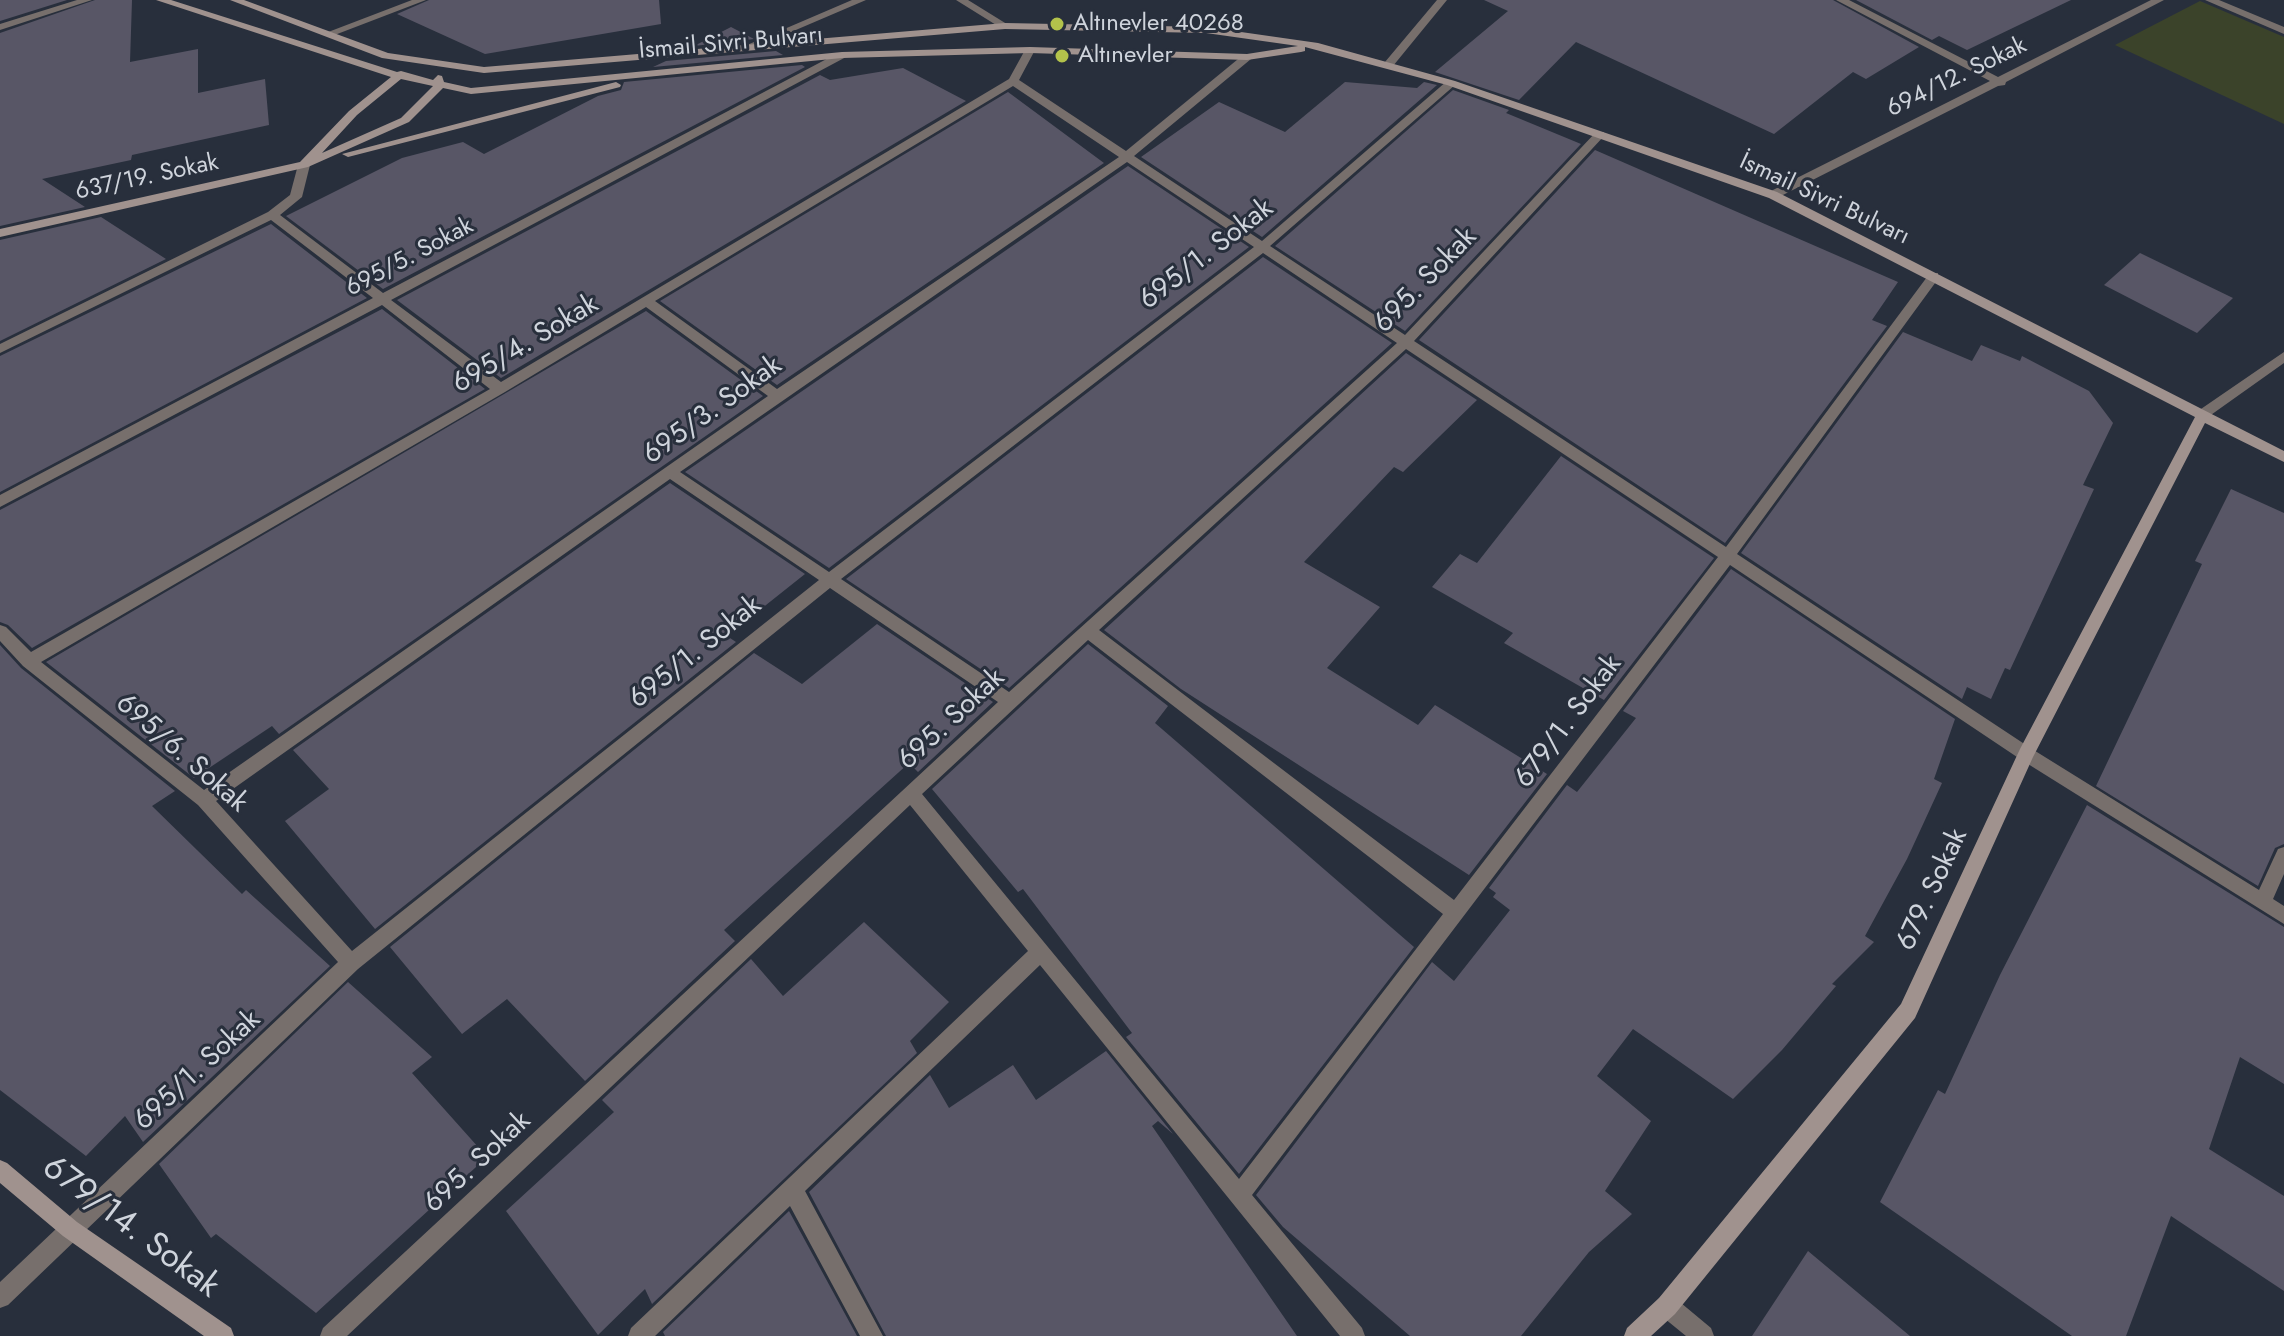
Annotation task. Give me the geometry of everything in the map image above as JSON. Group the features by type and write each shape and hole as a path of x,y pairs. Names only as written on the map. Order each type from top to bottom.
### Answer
{"main road":[{"name":"İsmail Sivri Bulvarı","path":"161,0 395,75 439,87 471,91 842,55 1030,50 1247,57 1318,46"},
{"name":"İsmail Sivri Bulvarı","path":"235,0 386,56 484,70 1005,26 1206,30 1318,46 1451,83 1773,195 2284,457"},
{"path":"304,165 395,75 437,64 439,87"},
{"path":"304,165 668,72"},
{"name":"637/19. Sokak","path":"0,233 304,165 405,120 439,87"},
{"name":"679. Sokak","path":"1635,1336 1667,1306 1908,1011 2026,754 2203,414"},
{"name":"679/14. Sokak","path":"0,1170 70,1229 223,1336"}],"street":[{"path":"0,27 87,0"},
{"path":"328,34 421,0"},
{"path":"745,48 861,0"},
{"path":"961,0 1005,26"},
{"path":"1389,64 1442,0"},
{"path":"1841,0 2001,83"},
{"name":"694/12. Sokak","path":"1773,195 1869,144 2001,83 2159,0"},
{"path":"2210,0 2284,31"},
{"path":"1030,50 1013,81 2026,754 2284,916"},
{"name":"695/5. Sokak","path":"0,502 842,55"},
{"name":"695/3. Sokak","path":"204,800 777,396 1126,157 1247,57"},
{"name":"695/4. Sokak","path":"29,661 500,389 1013,81"},
{"name":"695/1. Sokak","path":"0,1297 351,963 828,581 1262,247 1451,83"},
{"name":"695. Sokak","path":"331,1336 1010,701 1406,342 1600,134"},
{"path":"0,349 272,215 296,197 304,165"},
{"path":"272,215 378,299 500,389"},
{"name":"679/1. Sokak","path":"1239,1195 1728,556 1934,276"},
{"path":"646,301 777,396"},
{"path":"2203,414 2284,356"},
{"path":"671,473 1010,701"},
{"path":"1087,630 1456,913"},
{"name":"695/6. Sokak","path":"0,631 29,661 204,800 351,963"},
{"path":"911,793 1354,1336"},
{"path":"2262,903 2284,855"},
{"path":"639,1336 1041,951"},
{"path":"792,1189 872,1336"},
{"path":"1667,1306 1703,1336"}],"green space":[{"path":"2200,1 2284,37 2284,124 2115,45"}],"building":[{"path":"0,0 67,0 0,21"},
{"path":"95,0 132,0 130,62 198,49 198,93 265,79 269,125 132,155 131,160 42,179 85,207 0,226 0,33"},
{"path":"429,0 659,0 661,24 485,54 397,14"},
{"path":"1484,0 1833,0 1919,47 1866,79 1853,72 1774,134 1576,42 1519,100 1435,72 1508,11"},
{"path":"1856,0 2071,0 1967,50 1939,36 1932,40"},
{"path":"731,27 754,39 694,46"},
{"path":"776,51 783,55 653,67 666,61"},
{"path":"805,67 383,289 286,216 402,158 463,142 484,154 598,96 621,90 624,82"},
{"path":"903,68 966,101 501,378 397,300 820,75 830,80"},
{"path":"1345,82 1417,88 1424,82 1437,85 1262,237 1141,157 1219,102 1285,132"},
{"path":"1453,90 1509,110 1506,113 1581,144 1405,331 1275,246"},
{"path":"1008,92 1104,163 777,385 660,301"},
{"path":"1595,150 1898,282 1872,320 1887,326 1725,543 1419,340"},
{"path":"1128,166 1249,247 829,568 685,472"},
{"path":"101,217 166,259 0,341 0,240"},
{"path":"271,224 367,298 0,492 0,356"},
{"path":"2140,253 2233,298 2197,333 2104,285"},
{"path":"1263,257 1392,343 1009,688 846,579"},
{"path":"382,309 485,389 32,648 8,625 0,622 0,510"},
{"path":"646,311 763,396 279,734 272,726 194,778 46,662"},
{"path":"1903,332 1972,361 1981,345 2020,361 2022,356 2089,391 2113,423 2083,485 2094,489 2010,670 2005,668 1991,699 1967,687 1962,699 1741,553"},
{"path":"1406,353 1477,400 1403,472 1394,467 1304,562 1380,607 1327,668 1418,725 1435,705 1547,774 1469,875 1181,689 1104,630"},
{"path":"1561,456 1714,558 1604,700 1504,643 1513,633 1432,587 1460,554 1477,563"},
{"path":"670,483 805,574 727,636 736,642 375,929 285,821 329,789 293,750"},
{"path":"2231,489 2284,513 2284,844 2275,848 2258,886 2096,786 2202,564 2195,561"},
{"path":"1731,569 1955,719 1934,779 1942,783 1907,859 1865,936 1874,942 1832,984 1836,986 1782,1050 1733,1099 1633,1029 1597,1076 1651,1121 1605,1191 1632,1214 1589,1252 1521,1336 1410,1336 1283,1227 1256,1195 1432,962 1454,981 1510,910 1493,897 1496,893 1489,888 1567,785 1577,792 1636,718 1623,711"},
{"path":"877,624 993,702 918,772 909,763 724,930 735,941 585,1081 507,999 462,1034 390,947 754,653 802,684"},
{"path":"1088,644 1168,706 1155,723 1414,947 1239,1174 1126,1037 1132,1033 1023,889 1018,892 932,789"},
{"path":"0,645 21,668 175,791 152,806 242,894 246,890 330,966 143,1142 125,1116 86,1156 0,1090"},
{"path":"2087,805 2284,927 2284,1084 2240,1057 2209,1149 2284,1196 2284,1291 2171,1216 2126,1336 2072,1336 1880,1202 1938,1090 1945,1094 2000,975"},
{"path":"864,922 949,1002 910,1041 917,1053 652,1304 645,1289 598,1335 506,1211 614,1112 602,1100 751,959 783,996"},
{"path":"348,982 432,1057 412,1073 487,1157 316,1313 216,1234 211,1238 159,1164"},
{"path":"1106,1051 1173,1134 1158,1121 1152,1126 1297,1336 886,1336 809,1192 930,1075 949,1108 1013,1065 1036,1100"},
{"path":"789,1211 857,1336 665,1336 663,1332"},
{"path":"1808,1251 1863,1297 1910,1336 1752,1336"}],"place":[{"name":"Altınevler 40268","path":"1057,24"},
{"name":"Altınevler","path":"1062,56"}]}
